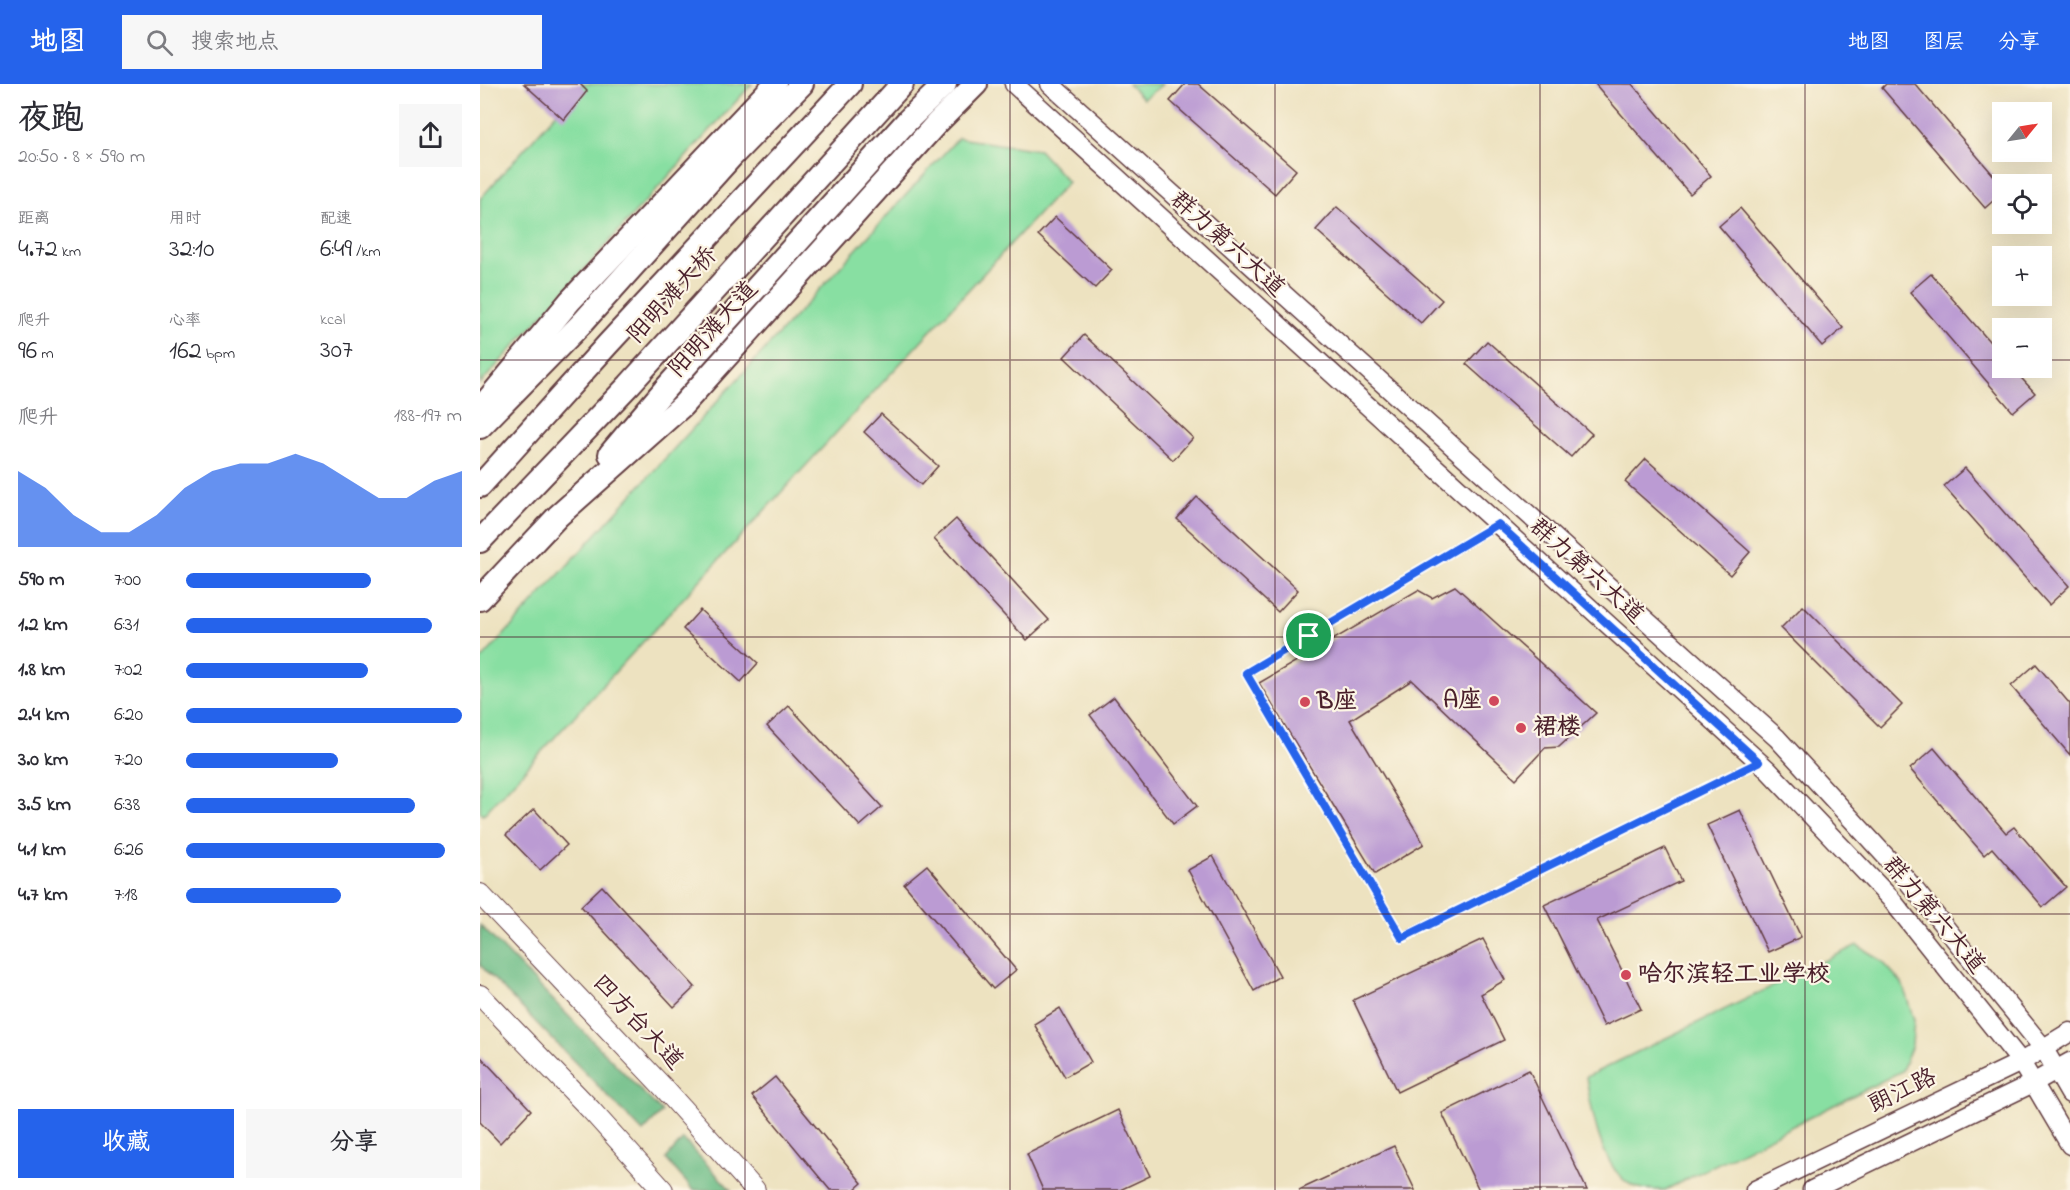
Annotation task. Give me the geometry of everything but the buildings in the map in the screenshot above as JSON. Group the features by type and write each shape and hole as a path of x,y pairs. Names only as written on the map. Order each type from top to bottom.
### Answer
{"highway":[{"path":"480,409 570,301 775,84"},
{"path":"480,427 582,323 732,156 802,84"},
{"name":"阳明滩大桥","path":"480,486 850,84"},
{"name":"阳明滩大桥","path":"480,541 629,385 902,84"},
{"path":"558,516 665,389 908,120 945,84"},
{"name":"阳明滩大道","path":"480,598 558,516 682,406 936,123 976,84"}],"main road":[{"name":"群力第六大道","path":"1014,84 1759,762 1890,898 2021,1062 2070,1145"},
{"name":"群力第六大道","path":"1050,84 1777,738 1901,873 2044,1049 2063,1066 2070,1094"},
{"name":"四方台大道","path":"480,894 662,1086 755,1190"},
{"path":"480,995 591,1110 663,1190"},
{"name":"朗江路","path":"1755,1190 2021,1062 2070,1032"},
{"name":"朗江路","path":"1812,1190 2033,1083 2063,1066"}],"lane":[{"path":"1498,524 1246,673 1402,938 1759,762"}],"green space":[{"path":"582,84 752,84 480,384 480,199"},
{"path":"1128,84 1163,84 1143,99"},
{"path":"958,138 1039,150 1068,182 483,815 480,812 480,661"},
{"path":"480,925 662,1112 643,1132 480,965"},
{"path":"1857,945 1881,960 1902,983 1914,1020 1912,1045 1902,1071 1665,1190 1636,1187 1622,1178 1613,1167 1599,1138 1586,1077"},
{"path":"683,1139 731,1190 693,1190 666,1159"}],"place":[{"name":"A座","path":"1494,701"},
{"name":"B座","path":"1305,702"},
{"name":"裙楼","path":"1521,728"},
{"name":"哈尔滨轻工业学校","path":"1626,975"}],"route":[{"path":"1498,524 1759,762 1402,938 1246,673 1309,636 1498,524"}]}
